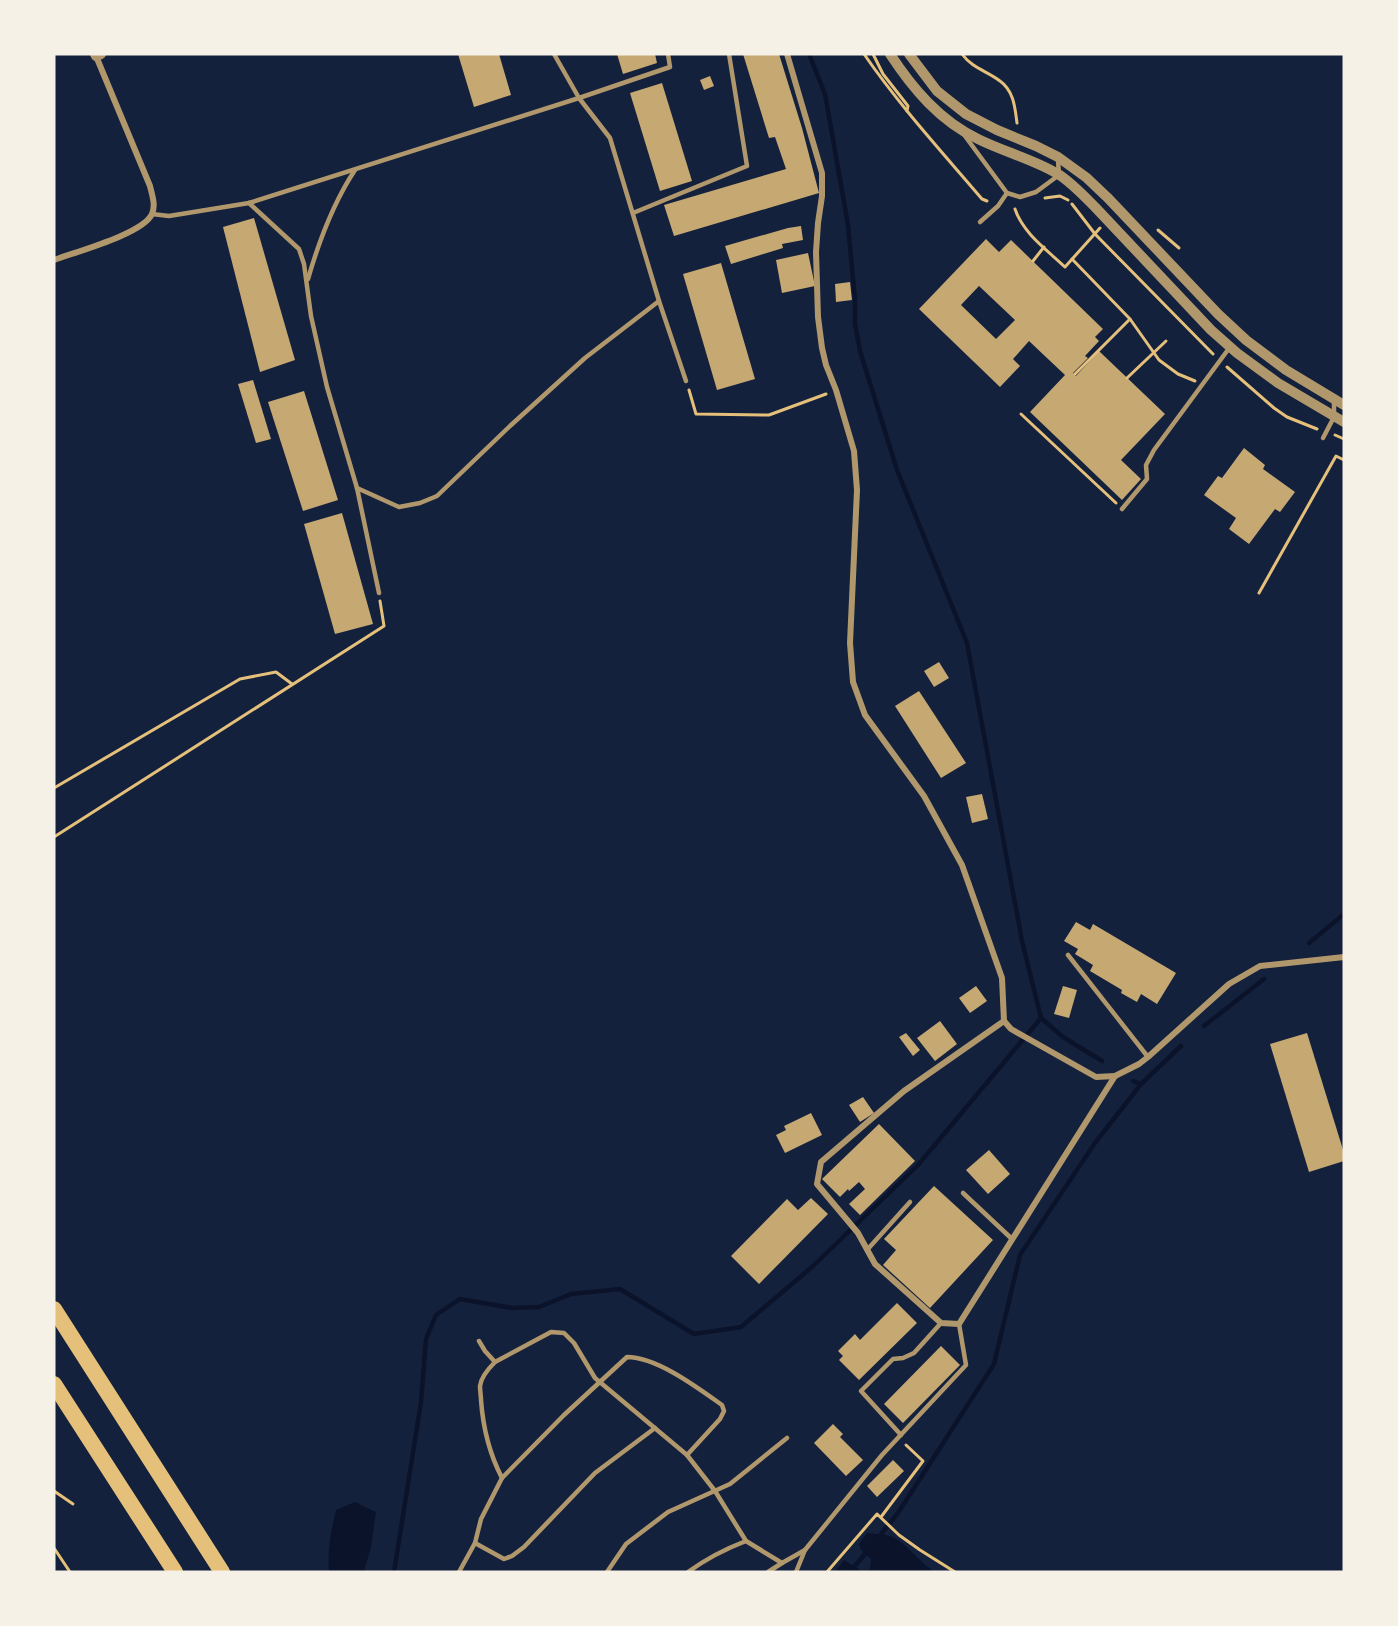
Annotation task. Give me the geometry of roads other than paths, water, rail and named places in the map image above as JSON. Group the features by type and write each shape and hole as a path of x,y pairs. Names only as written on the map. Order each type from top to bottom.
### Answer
{"highway":[{"path":"54,1309 222,1572"},
{"path":"54,1384 175,1572"}],"street":[{"path":"787,54 822,173 816,252 818,317 826,365 854,451 857,490 850,643 853,682 865,715 924,796 962,865 1002,978 1004,1021 1011,1029 1096,1077 1115,1076 1139,1064 1229,984 1260,966 1344,957"},
{"path":"890,54 904,75 928,103 958,127 977,138 1059,175 1077,189 1211,330 1230,347 1278,383 1339,419"},
{"path":"909,54 937,90 966,114 1058,157 1087,178 1218,315 1246,340 1286,370 1339,402"},
{"path":"54,260 137,229 152,214 154,200 150,186 97,55"},
{"path":"1004,1021 904,1091 821,1162 817,1184 858,1233 875,1263 942,1323 959,1324 1115,1076"}],"lane":[{"path":"554,54 579,98 610,138 659,301 686,381"},
{"path":"152,214 169,216 249,203 670,67 668,54"},
{"path":"633,213 747,166 729,54"},
{"path":"958,127 1007,193 1020,198 1036,192 1059,175 1058,157"},
{"path":"308,282 342,188 355,170"},
{"path":"980,222 998,206 1007,193"},
{"path":"249,203 299,249 308,282 311,315 327,387 357,488 379,593"},
{"path":"357,488 399,507 420,503 437,496 585,358 659,301"},
{"path":"1122,508 1147,478 1146,465 1154,450 1230,347"},
{"path":"1323,438 1339,419 1339,402"},
{"path":"1068,955 1148,1057"},
{"path":"963,1193 1012,1239"},
{"path":"867,1250 910,1202"},
{"path":"900,1436 861,1391 893,1359 914,1353 942,1323"},
{"path":"796,1572 806,1550 882,1455 966,1365 959,1324"},
{"path":"502,1478 492,1459 484,1431 480,1384 495,1362 551,1332 564,1333 574,1342 595,1378 687,1455 715,1491 746,1540 782,1563"},
{"path":"479,1341 495,1362"},
{"path":"459,1572 475,1543 481,1519 502,1478 564,1415 627,1357 645,1359 691,1383 722,1405 724,1411 720,1419 687,1455"},
{"path":"475,1543 504,1559 512,1556 524,1547 595,1473 655,1428"},
{"path":"607,1572 626,1544 668,1512 730,1484 787,1438"},
{"path":"688,1572 704,1561 746,1540"},
{"path":"768,1572 806,1550"}],"water":[{"path":"355,1502 376,1512 371,1547 364,1572 329,1572 330,1541 336,1510"},
{"path":"867,1533 887,1535 896,1539 935,1572 835,1572 844,1560 862,1571 870,1569 871,1559 861,1550 859,1544"}],"waterway":[{"path":"809,54 825,94 848,225 855,324 860,351 897,470 967,643 1022,941 1041,1018 1063,1037 1102,1061"},
{"path":"1309,943 1344,914"},
{"path":"1204,1026 1264,979"},
{"path":"394,1572 421,1402 426,1339 436,1315 460,1299 512,1308 539,1307 571,1294 620,1289 694,1334 741,1327 812,1267 918,1165 1041,1018"},
{"path":"1141,1084 1181,1046"},
{"path":"878,1538 898,1513 994,1364 1020,1255 1095,1143 1141,1084 1133,1081"},
{"path":"850,1572 869,1549"}]}
